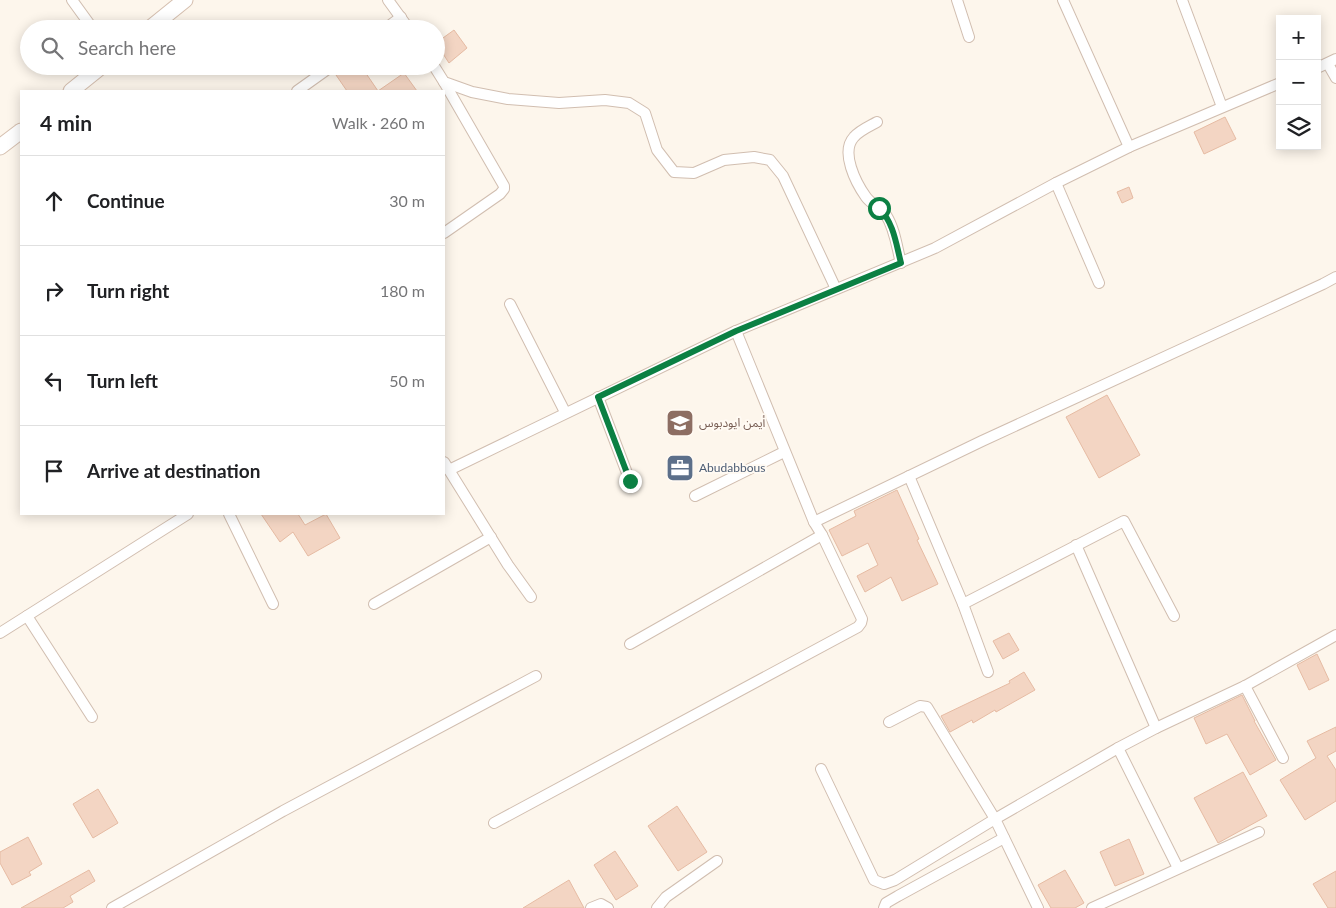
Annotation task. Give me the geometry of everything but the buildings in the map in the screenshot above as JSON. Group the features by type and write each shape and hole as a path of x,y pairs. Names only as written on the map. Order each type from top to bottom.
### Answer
{"main road":[{"path":"160,20 185,0"},
{"path":"72,90 91,75"},
{"path":"0,147 20,132"}],"street":[{"path":"72,0 86,20"},
{"path":"388,0 401,18 398,20"},
{"path":"957,0 969,37"},
{"path":"1063,0 1129,147"},
{"path":"1182,0 1222,107"},
{"path":"1332,61 1336,78"},
{"path":"298,90 319,75"},
{"path":"440,75 504,186 500,194 445,232"},
{"path":"444,82 472,92 508,99 559,103 604,100 629,103 645,114 657,150 674,172 694,173 724,160 754,157 770,160 783,176 836,289"},
{"path":"531,597 446,466 598,397 736,331 935,248 1056,183 1129,147 1276,85"},
{"path":"877,122 853,138 848,155 851,168 866,198 879,208 892,226 901,263"},
{"path":"1056,183 1099,283"},
{"path":"814,522 982,441 1336,277"},
{"path":"510,304 565,412"},
{"path":"494,823 861,624 862,618 814,522 784,452 736,331"},
{"path":"598,397 630,481"},
{"path":"695,496 784,452"},
{"path":"909,476 963,604 988,672"},
{"path":"0,633 186,515"},
{"path":"231,515 273,604"},
{"path":"963,604 1124,521 1174,616"},
{"path":"630,644 822,535"},
{"path":"374,604 491,537"},
{"path":"1076,545 1156,728"},
{"path":"27,616 92,717"},
{"path":"821,769 874,880 884,884 895,880 995,819 1118,748 1245,686 1336,635"},
{"path":"112,908 283,811 536,676"},
{"path":"1245,686 1283,758"},
{"path":"889,722 920,706 927,707 995,819 1038,908"},
{"path":"1118,748 1178,868"},
{"path":"1092,908 1258,832"},
{"path":"884,908 886,904 898,896 1004,838"},
{"path":"657,908 666,897 717,861"},
{"path":"591,908 601,904 608,908"}],"place":[{"name":"أيمن ايودبوس","path":"680,423"},
{"name":"Abudabbous","path":"680,468"}],"route":[{"path":"630,481 598,397 736,331 901,263 892,226 885,213 879,208"}]}
